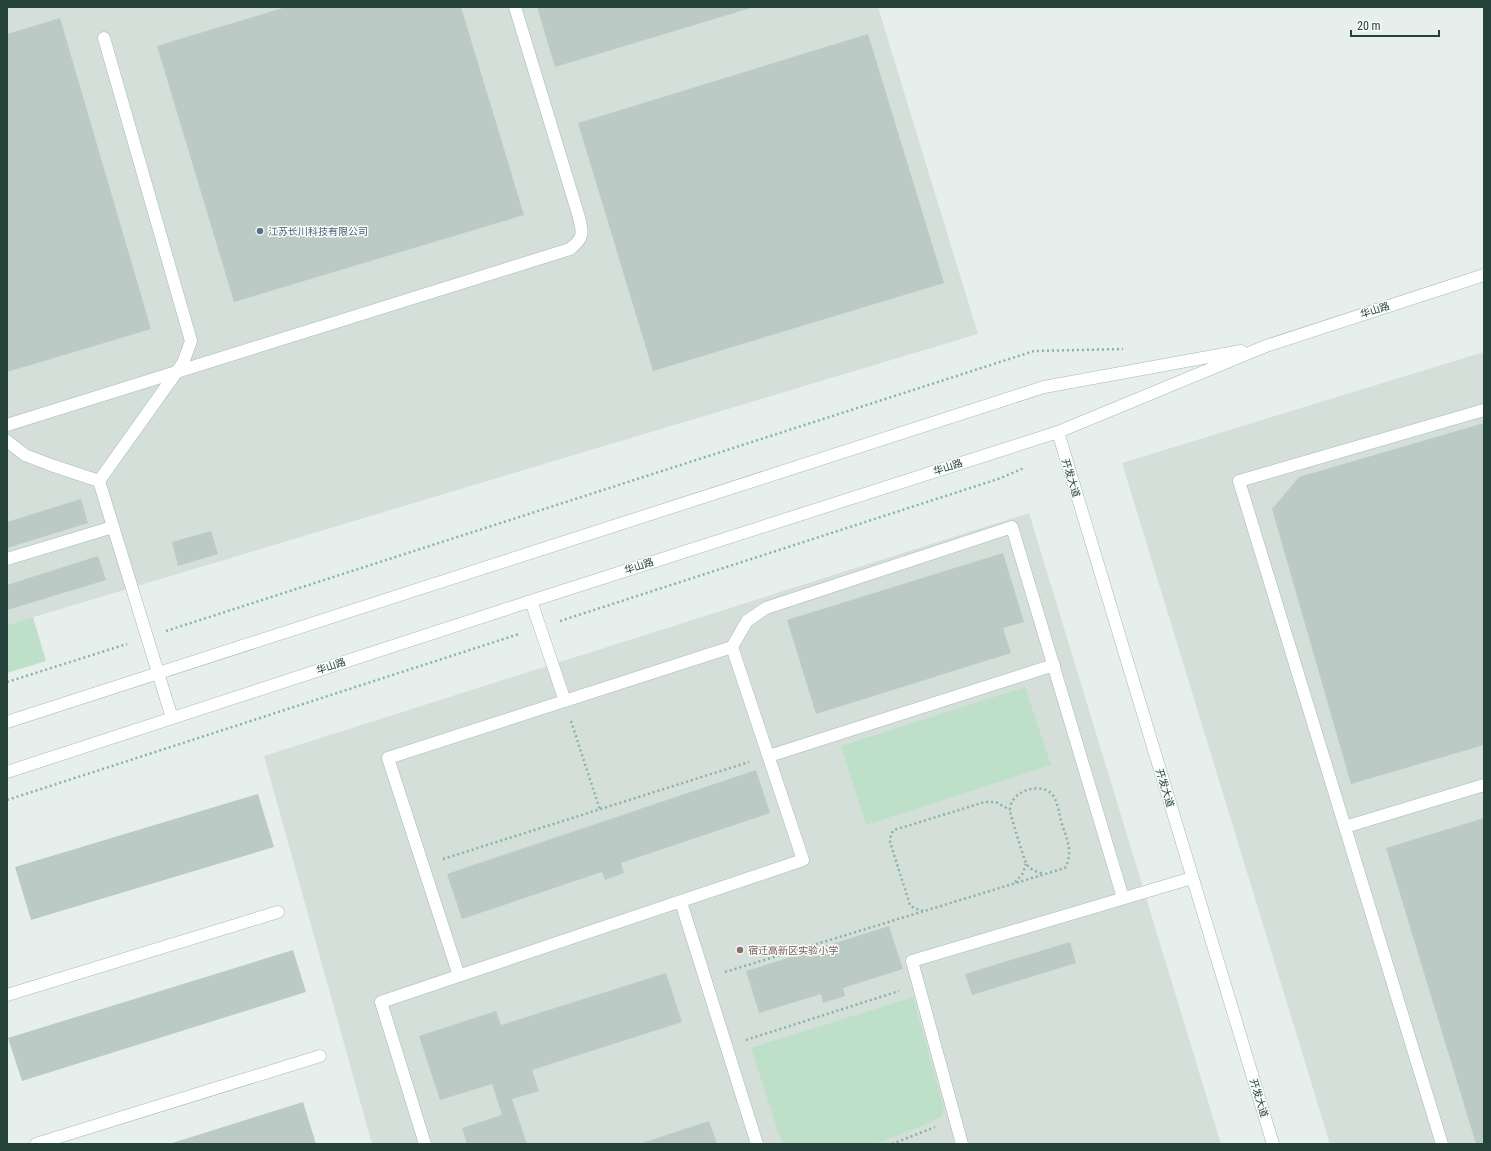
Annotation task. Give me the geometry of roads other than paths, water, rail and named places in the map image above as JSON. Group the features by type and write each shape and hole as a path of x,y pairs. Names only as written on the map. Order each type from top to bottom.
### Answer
{"street":[{"path":"7,425 570,249 578,243 583,232 515,7"},
{"path":"99,481 178,371 183,363 191,341 104,38"},
{"name":"华山路","path":"7,772 531,601 1058,432 1266,346 1484,275"},
{"name":"华山路","path":"7,722 1044,387 1266,346"},
{"path":"1442,1144 1240,481 1484,410"},
{"name":"开发大道","path":"1058,432 1273,1144"},
{"path":"7,441 25,455 51,466 99,481"},
{"path":"99,481 172,718"},
{"path":"7,559 113,527"},
{"path":"459,976 388,758 732,647 747,621 766,608 1012,527 1123,898"},
{"path":"531,601 565,701"},
{"path":"425,1144 381,1002 803,860 732,647"},
{"path":"769,756 1054,665"},
{"path":"1345,827 1484,785"},
{"path":"962,1144 912,961 1192,878"},
{"path":"681,902 757,1144"},
{"path":"7,995 278,912"},
{"path":"36,1144 320,1056"}],"place":[{"name":"江苏长川科技有限公司","path":"260,231"},
{"name":"宿迁高新区实验小学","path":"740,950"}]}
